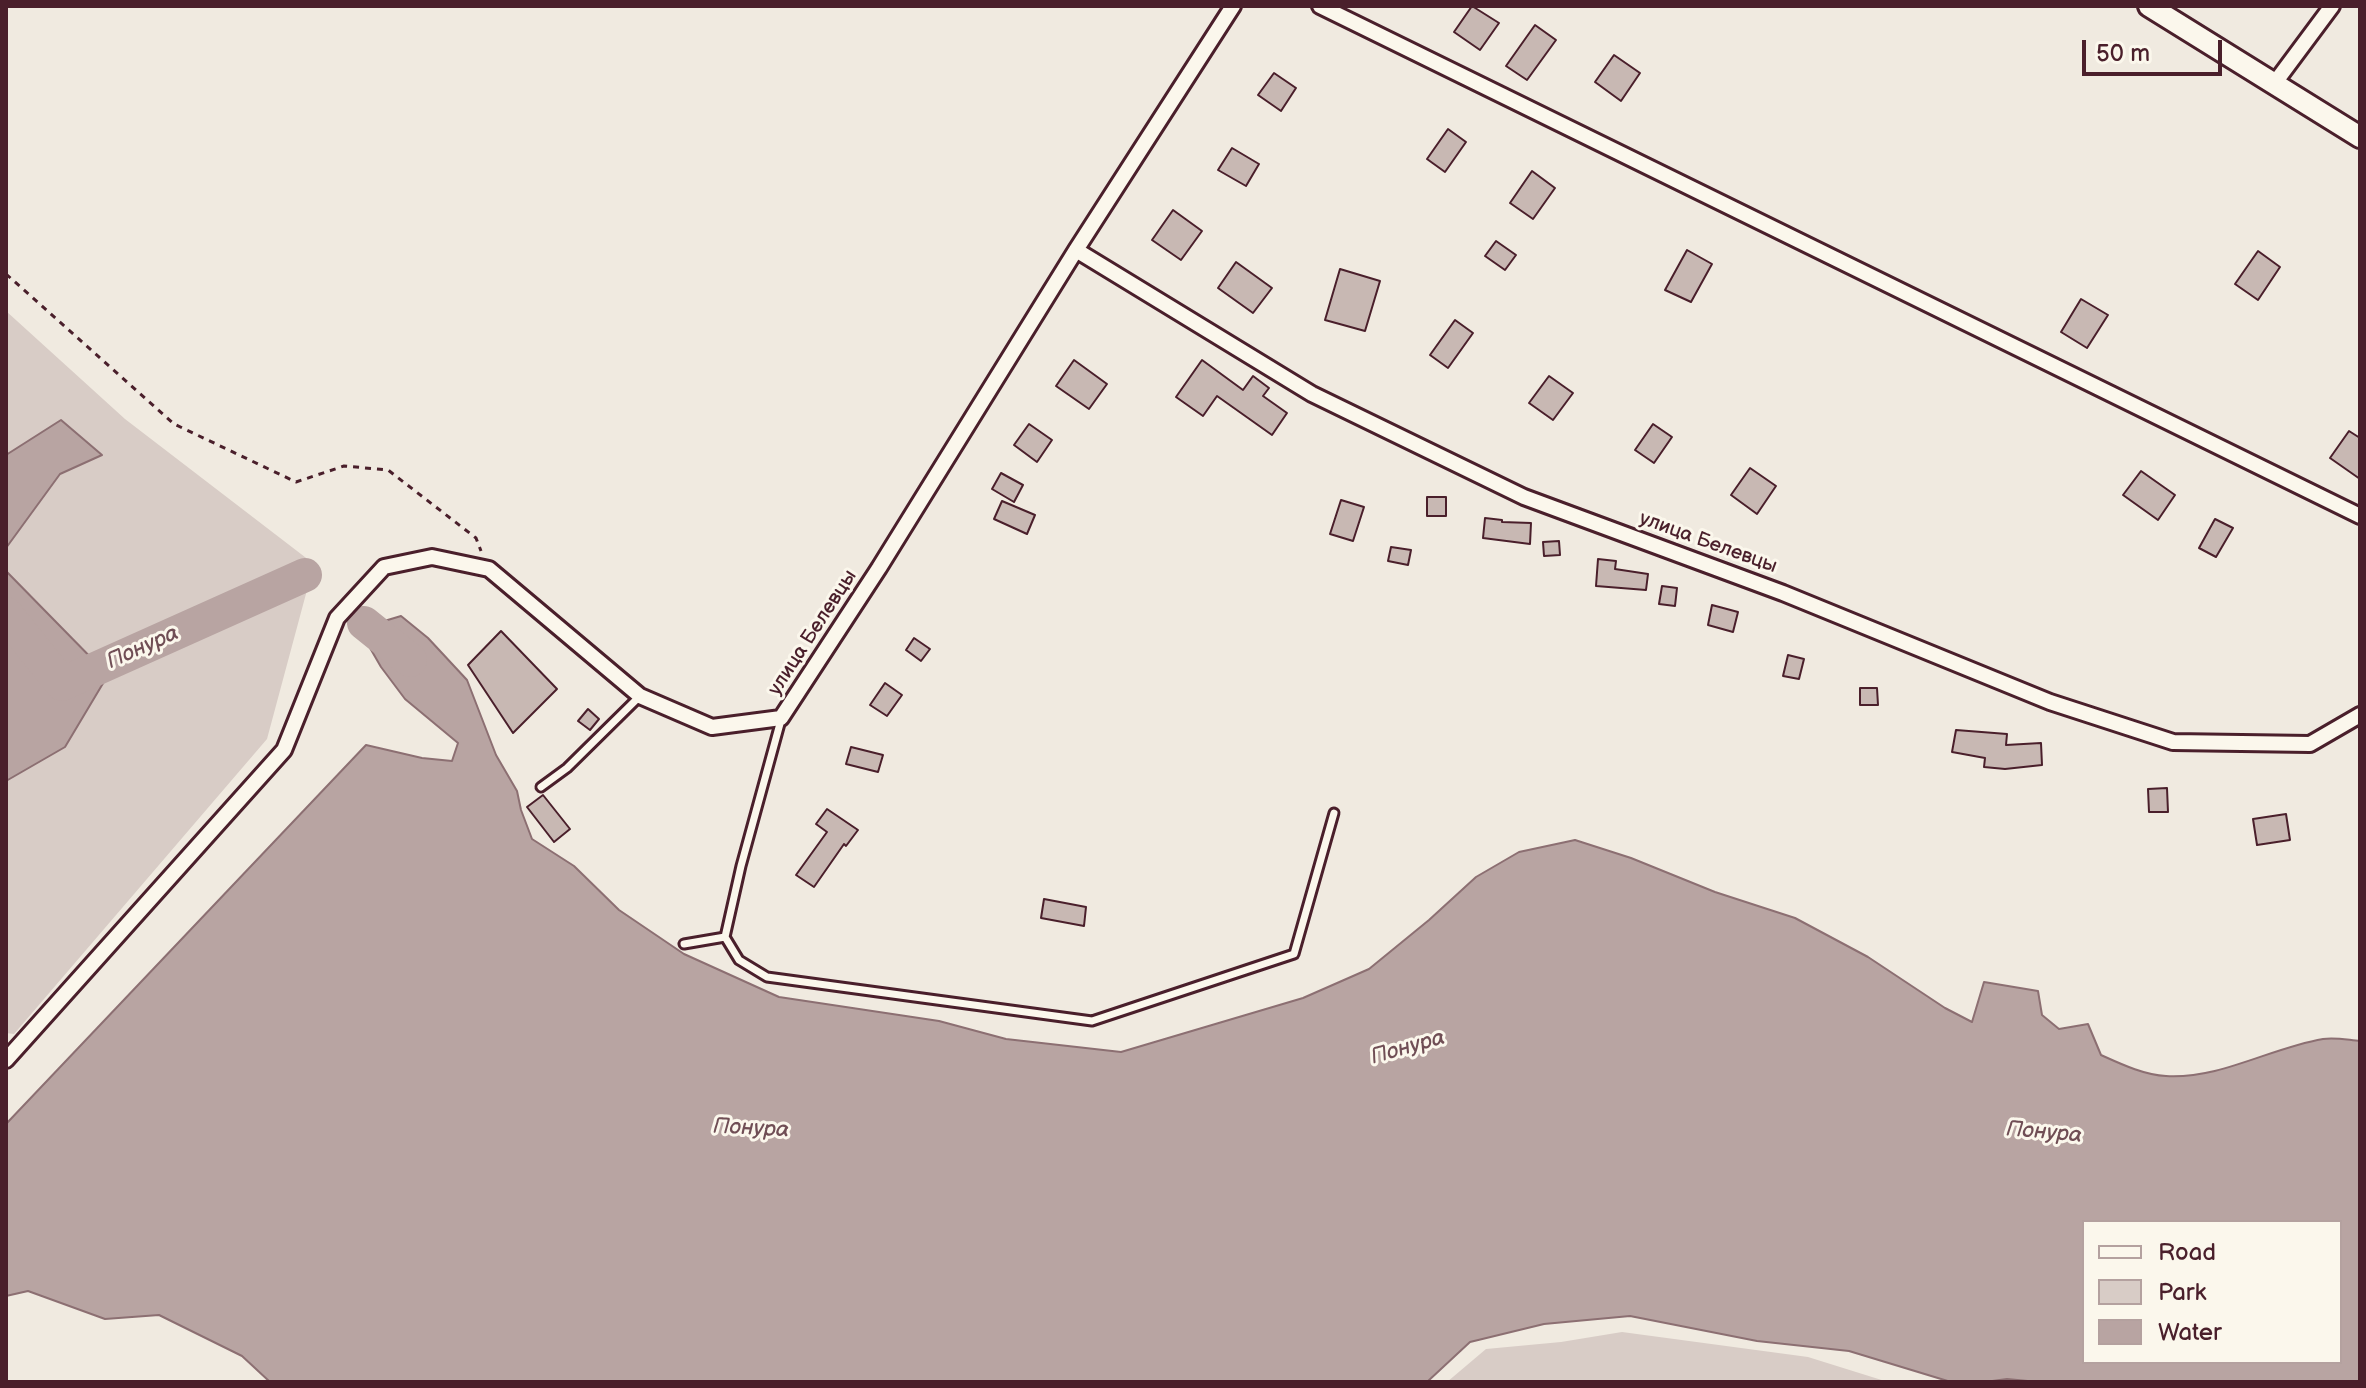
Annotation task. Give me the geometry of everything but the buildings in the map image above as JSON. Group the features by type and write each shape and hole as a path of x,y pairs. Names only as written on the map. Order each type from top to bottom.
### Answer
{"main road":[{"path":"2149,6 2360,137"}],"street":[{"name":"улица Белевцы","path":"6,1060 284,750 337,618 384,567 432,557 489,569 640,696 712,727 781,718 1233,6"},
{"path":"1320,6 2360,516"},
{"path":"2274,84 2332,6"},
{"name":"улица Белевцы","path":"1076,250 1312,394 1524,497 1783,593 2050,702 2173,742 2310,744 2360,715"}],"lane":[{"path":"541,787 567,768 640,696"},
{"path":"781,718 725,937 739,960 767,977 1092,1021 1294,954 1334,813"},
{"path":"684,944 725,937"}],"path":[{"path":"6,274 174,424 296,482 344,466 388,470 476,538 489,569"}],"green space":[{"path":"6,311 125,419 314,564 267,739 14,1034 6,1033 6,781 65,747 107,675 6,571 6,548 60,474 61,420 6,455"},
{"path":"1622,1332 1808,1357 1888,1382 1447,1382 1486,1349"}],"water":[{"path":"61,420 102,455 60,474 6,548 6,455"},
{"path":"6,571 108,675 65,747 6,781"},
{"path":"401,616 428,638 467,680 496,755 517,791 532,839 574,866 619,910 684,954 779,997 939,1021 1006,1039 1121,1052 1303,998 1369,969 1476,877 1519,852 1575,840 1795,918 1868,957 1945,1008 1972,1022 1984,982 2038,991 2042,1015 2059,1029 2088,1024 2101,1055 2149,1074 2186,1076 2206,1073 2303,1043 2337,1038 2360,1041 2360,1382 2038,1382 2007,1379 1951,1382 1849,1351 1757,1341 1630,1316 1544,1324 1470,1342 1427,1382 270,1382 242,1356 159,1315 105,1319 28,1291 6,1296 6,1124 366,745 422,758 452,761 458,743 405,699 366,641 381,622"}],"waterway":[{"name":"Понура","path":"6,614 62,684 305,575"},
{"name":"Понура","path":"364,623 410,660"}]}
